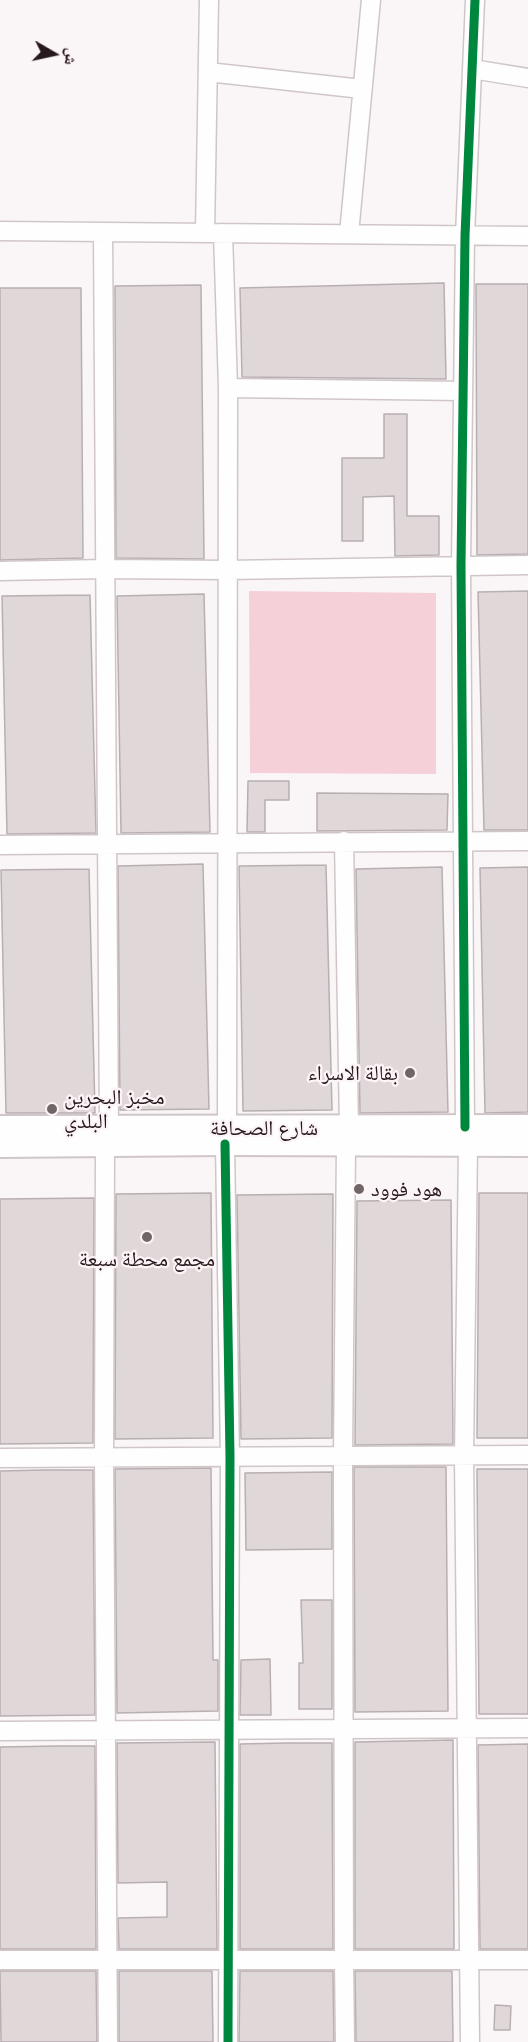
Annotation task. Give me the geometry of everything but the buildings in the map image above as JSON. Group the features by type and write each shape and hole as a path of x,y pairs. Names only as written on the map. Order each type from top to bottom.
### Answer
{"main road":[{"name":"شارع الصحافة","path":"0,1146 107,1137 467,1136 528,1126"},
{"name":"شارع الصحافة","path":"0,1127 107,1137"},
{"name":"شارع الصحافة","path":"467,1136 528,1145"}],"street":[{"path":"209,0 208,72 214,233 228,388 226,843 226,1136 230,1456 228,2042"},
{"path":"349,234 371,0"},
{"path":"470,2042 465,1729 464,1456 467,1136 461,565 465,236 475,0"},
{"path":"472,69 528,78"},
{"path":"208,72 362,89"},
{"path":"0,231 528,236"},
{"path":"103,233 107,843 104,1457 108,2042"},
{"path":"228,388 463,391"},
{"path":"0,571 528,565"},
{"path":"0,845 528,840"},
{"path":"344,841 348,1137 343,1456 345,2042"},
{"path":"0,1458 528,1455"},
{"path":"0,1731 528,1728"},
{"path":"0,1960 528,1960"}],"shaded area":[{"path":"249,591 436,593 436,774 250,773"}],"cycle path":[{"path":"465,1127 461,565 465,236 475,0"},
{"path":"225,1144 230,1457 228,2042"}],"place":[{"name":"بقالة الاسراء","path":"410,1073"},
{"name":"مخبز البحرين البلدي","path":"52,1109"},
{"name":"هود فوود","path":"359,1189"},
{"name":"مجمع محطة سبعة","path":"147,1237"}]}
